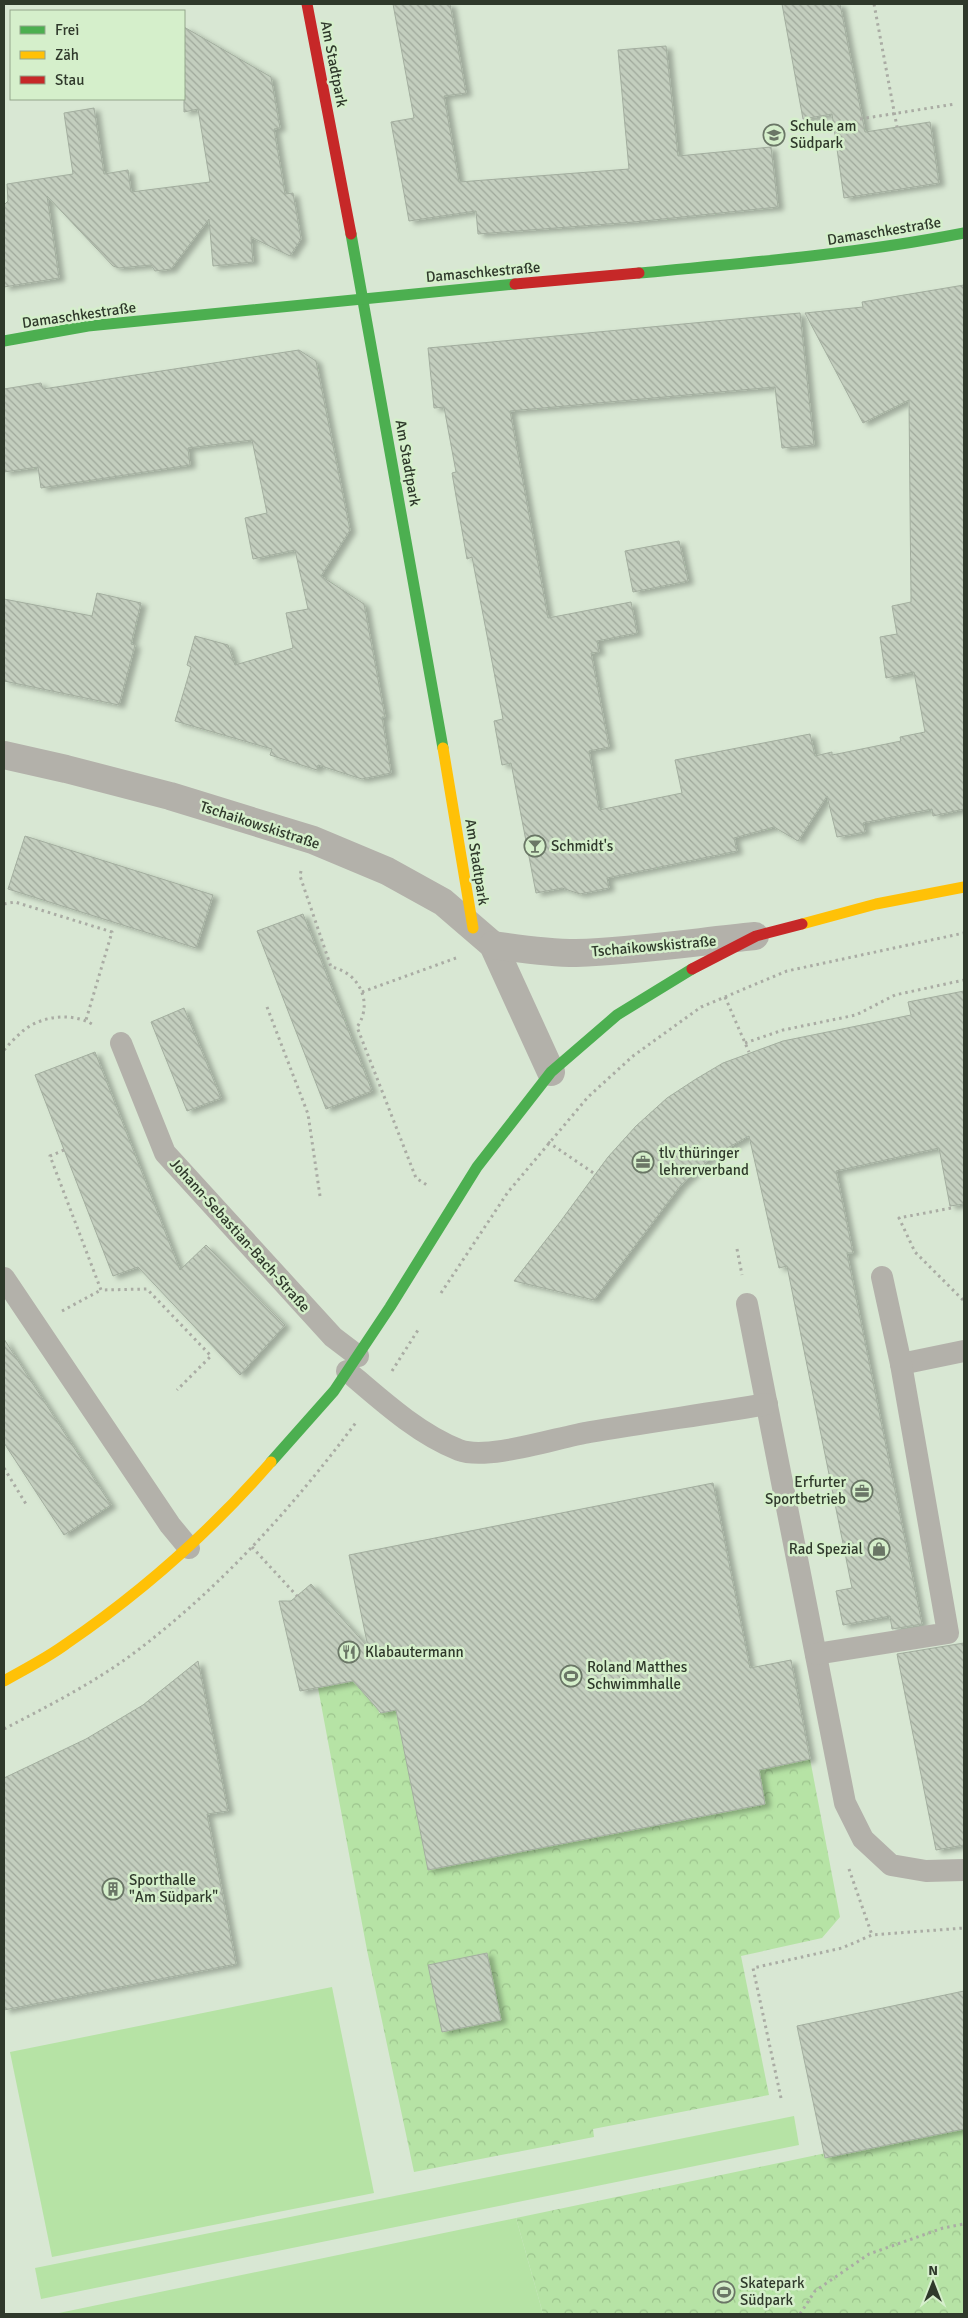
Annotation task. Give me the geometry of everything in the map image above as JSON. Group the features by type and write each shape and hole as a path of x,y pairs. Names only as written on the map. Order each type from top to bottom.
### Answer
{"street":[{"name":"Am Stadtpark","path":"307,4 364,298 435,699 483,936"},
{"name":"Damaschkestraße","path":"4,342 88,326 364,298 806,258 896,246 964,233"},
{"name":"Tschaikowskistraße","path":"4,755 170,796 313,840 387,871 443,902 483,936 525,950 575,953 647,948 756,936 876,904 964,886"},
{"name":"Tschaikowskistraße","path":"483,936 552,1072 617,1015 678,976 756,936"},
{"path":"4,1681 64,1645 136,1593 189,1548 254,1482 334,1391 390,1308 455,1200 478,1167 552,1072"}],"lane":[{"name":"Johann-Sebastian-Bach-Straße","path":"121,1043 165,1153 333,1337 376,1396 432,1436 461,1451 498,1452 588,1432 767,1404"},
{"path":"816,1654 948,1633 901,1364 882,1277"},
{"path":"4,1278 170,1525 189,1548"},
{"path":"747,1304 845,1803 863,1838 891,1865 926,1871 964,1870"},
{"path":"901,1364 964,1351"}],"path":[{"path":"874,4 897,127"},
{"path":"860,119 955,104"},
{"path":"313,840 300,876 331,967 349,974 362,992 364,1009 357,1027 416,1178 455,1200"},
{"path":"4,904 15,902 112,932 86,1020"},
{"path":"438,1298 508,1192 588,1096 633,1056 701,1006 786,971 964,933"},
{"path":"362,992 483,936"},
{"path":"745,1042 783,1030 856,1015 895,995 964,980"},
{"path":"725,997 749,1052"},
{"path":"267,1007 308,1114 320,1196"},
{"path":"4,1050 26,1029 56,1016 86,1020 121,1043"},
{"path":"548,1142 595,1174"},
{"path":"64,1150 50,1156 101,1290"},
{"path":"951,1208 899,1218 916,1252 964,1301"},
{"path":"737,1248 742,1276"},
{"path":"36,1325 101,1290 147,1289 211,1356 177,1390"},
{"path":"4,1728 68,1696 137,1650 208,1590 252,1547 316,1477 376,1396 422,1323"},
{"path":"4,1468 26,1504"},
{"path":"252,1547 297,1596"},
{"path":"782,2098 753,1968 842,1948 872,1935 964,1928"},
{"path":"800,2314 815,2291 869,2254 943,2228 964,2224"}],"green space":[{"path":"353,1681 377,1700 379,1713 396,1710 429,1870 765,1804 759,1770 810,1759 840,1917 822,1938 741,1956 769,2095 593,2129 594,2137 414,2172 367,1950 318,1688"},
{"path":"332,1987 374,2193 52,2257 10,2052"},
{"path":"794,2116 799,2145 41,2299 35,2268"},
{"path":"964,2124 964,2314 543,2314 516,2218"},
{"path":"516,2218 543,2314 54,2314"}],"building":[{"path":"393,4 450,4 466,93 444,96 459,182 629,169 618,50 666,46 678,156 771,147 778,207 634,222 478,234 476,211 409,221 391,122 414,118"},
{"path":"782,4 840,4 865,132 930,122 939,183 844,198 832,114 803,119"},
{"path":"185,28 271,77 280,128 274,129 285,194 293,193 301,239 290,256 251,237 253,262 213,266 209,219 171,269 155,271 151,265 119,268 113,266 47,196 59,278 4,287 4,205 8,201 7,184 73,174 64,113 94,108 104,174 128,170 131,192 210,182 198,109 184,112"},
{"path":"964,285 964,809 933,816 932,809 863,823 865,832 837,837 827,796 798,841 774,827 734,838 737,851 607,878 609,888 580,894 562,888 536,893 511,763 502,765 494,721 503,719 472,557 467,559 452,473 456,472 444,407 434,408 428,348 800,313 814,445 782,448 775,387 510,411 548,618 631,602 637,633 597,641 599,652 591,653 609,747 589,751 599,810 682,793 675,760 810,734 815,756 832,752 832,755 901,741 900,737 925,732 914,672 886,678 880,637 897,634 892,606 911,602 909,400 863,423 805,313 863,307 862,302"},
{"path":"299,350 316,361 350,530 321,576 364,604 385,717 382,717 391,773 362,779 318,765 317,770 270,755 272,749 175,721 191,667 187,665 195,636 228,645 235,665 293,648 286,613 308,609 295,550 253,559 245,518 267,513 252,440 188,448 190,465 41,488 38,467 4,472 4,389 41,383 43,389"},
{"path":"679,541 688,581 633,592 625,551"},
{"path":"97,593 141,603 131,644 135,645 119,705 4,681 4,599 92,616"},
{"path":"25,836 213,895 196,948 8,889"},
{"path":"303,914 372,1091 326,1109 257,931"},
{"path":"964,991 964,1204 950,1206 939,1148 836,1171 853,1253 847,1253 922,1624 892,1629 890,1616 843,1625 836,1591 852,1588 787,1266 779,1268 749,1136 713,1156 681,1185 594,1300 514,1281 608,1157 636,1126 667,1098 696,1079 723,1063 783,1041 911,1015 908,1002"},
{"path":"184,1008 221,1098 187,1111 151,1022"},
{"path":"95,1052 180,1270 206,1245 285,1325 240,1375 138,1267 113,1276 35,1075"},
{"path":"4,1339 111,1505 64,1535 4,1443"},
{"name":"Roland Matthes Schwimmhalle","path":"713,1483 750,1668 791,1660 810,1759 759,1770 765,1804 428,1870 396,1710 381,1713 353,1681 300,1691 279,1601 291,1601 311,1584 368,1647 349,1555"},
{"path":"964,1643 964,1845 936,1850 897,1654"},
{"name":"Sporthalle \"Am Südpark\"","path":"198,1661 228,1811 207,1814 236,1964 4,2010 4,1778 86,1739 143,1705"},
{"path":"487,1953 501,2020 442,2032 428,1965"},
{"path":"964,1991 964,2129 825,2158 797,2026"}],"traffic: fast":[{"path":"639,273 883,247 964,233"},
{"path":"351,234 443,748"},
{"path":"4,341 88,326 515,284"},
{"path":"271,1462 334,1391 390,1307 477,1167 551,1072 617,1015 692,969"}],"traffic: slow":[{"path":"443,748 473,928"},
{"path":"802,924 876,904 964,887"},
{"path":"4,1681 59,1649 148,1582 224,1513 271,1462"}],"traffic: jam":[{"path":"307,4 351,234"},
{"path":"515,284 639,273"},
{"path":"692,969 756,936 802,924"}],"place":[{"name":"Schule am Südpark","path":"774,135"},
{"name":"Schmidt's","path":"535,846"},
{"name":"tlv thüringer lehrerverband","path":"643,1162"},
{"name":"Erfurter Sportbetrieb","path":"862,1491"},
{"name":"Rad Spezial","path":"879,1549"},
{"name":"Klabautermann","path":"349,1652"},
{"name":"Roland Matthes Schwimmhalle","path":"571,1676"},
{"name":"Sporthalle \"Am Südpark\"","path":"113,1889"},
{"name":"Skatepark Südpark","path":"724,2292"}]}
